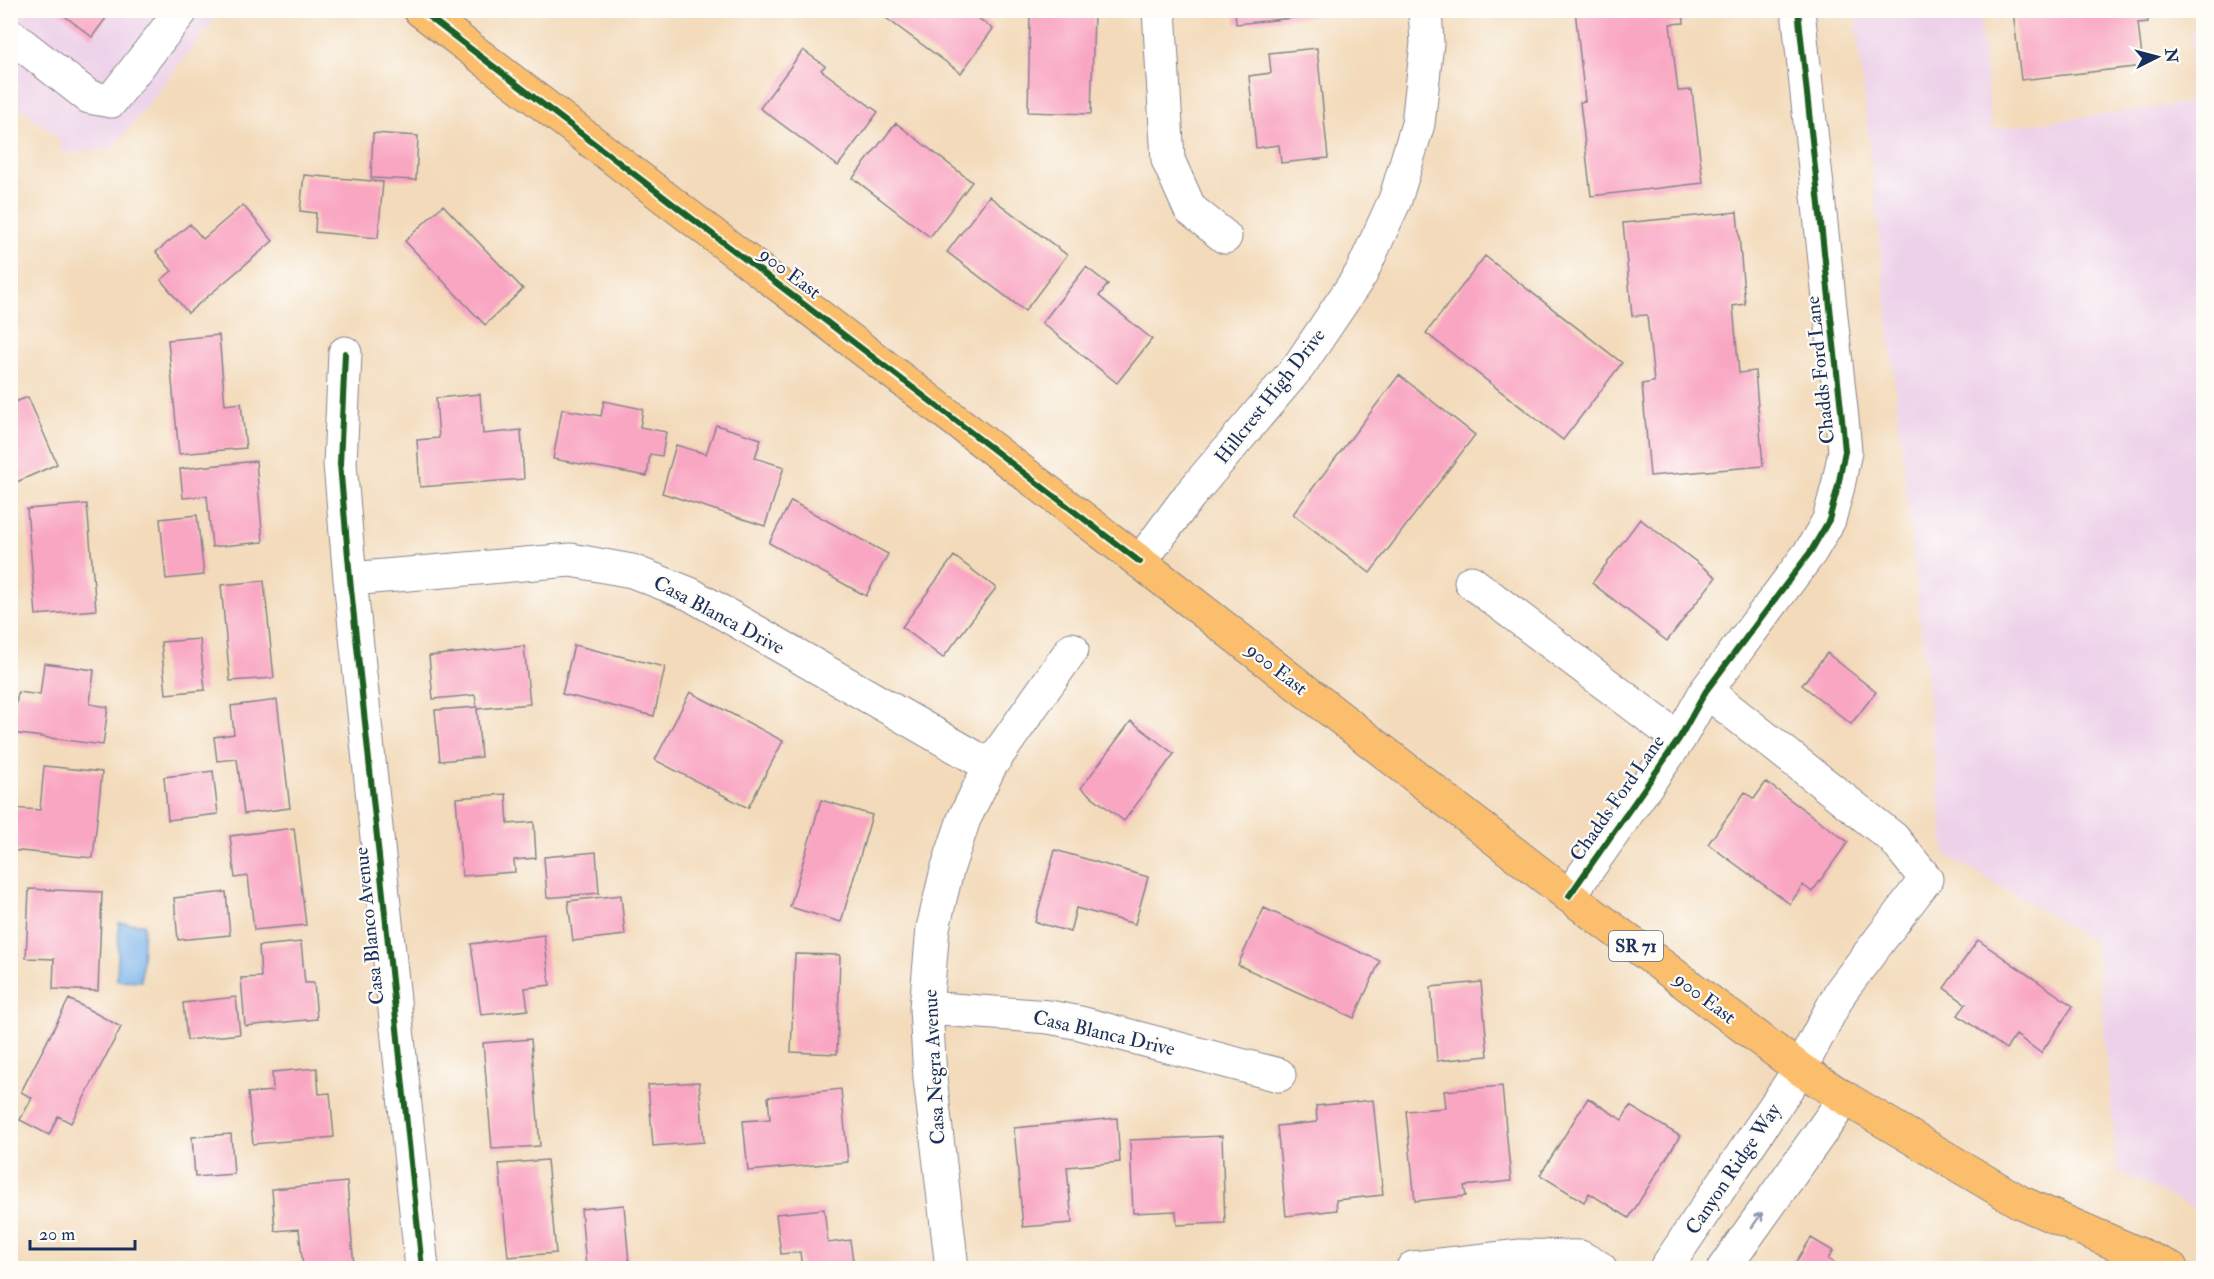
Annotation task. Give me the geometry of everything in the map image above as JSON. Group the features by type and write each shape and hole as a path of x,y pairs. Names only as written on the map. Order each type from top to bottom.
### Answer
{"main road":[{"name":"900 East","path":"420,10 1140,562 1569,896 1800,1069 2020,1202 2171,1269"}],"street":[{"path":"10,35 89,97 111,101 182,10"},
{"path":"1159,10 1168,160 1191,209 1225,237"},
{"name":"Hillcrest High Drive","path":"1140,562 1189,496 1299,366 1361,274 1395,200 1418,124 1426,43 1425,10"},
{"name":"Chadds Ford Lane","path":"1569,896 1679,740 1706,691 1812,551 1828,520 1838,486 1845,451 1798,10"},
{"name":"Casa Blanco Avenue","path":"345,353 340,464 422,1269"},
{"name":"Casa Blanca Drive","path":"350,579 571,560 632,571 690,594 990,766"},
{"path":"1471,582 1679,740"},
{"name":"Casa Negra Avenue","path":"952,1269 930,1078 926,1008 933,928 946,870 964,819 990,766 1072,649"},
{"path":"1706,691 1893,838 1926,879 1841,991 1800,1069"},
{"name":"Casa Blanca Drive","path":"926,1008 1059,1019 1279,1074"},
{"name":"Canyon Ridge Way","path":"1666,1269 1800,1069"},
{"path":"1724,1269 1845,1098"},
{"path":"1413,1269 1521,1256 1580,1257 1600,1269"}],"shaded area":[{"path":"10,11 221,11 113,149 63,154 59,138 11,101"},
{"path":"1855,11 1979,11 1992,129 2187,103 2193,30 2197,11 2203,11 2203,1213 2117,1171 2096,943 1945,854"}],"water":[{"path":"119,923 144,924 141,981 117,980"}],"building":[{"path":"57,10 112,10 92,37"},
{"path":"875,10 967,10 993,29 961,73"},
{"path":"1235,10 1329,10 1330,14 1236,24"},
{"path":"1575,10 1683,10 1684,23 1670,24 1678,91 1692,90 1703,183 1591,196 1580,102 1585,101"},
{"path":"2013,10 2147,10 2148,22 2138,23 2143,66 2021,80"},
{"path":"1030,13 1094,15 1091,114 1028,112"},
{"path":"1317,48 1328,158 1281,163 1279,145 1256,148 1249,76 1271,73 1269,53"},
{"path":"803,50 825,66 821,70 878,112 838,166 760,108"},
{"path":"896,123 972,182 930,237 853,178"},
{"path":"373,133 418,136 416,180 371,178"},
{"path":"304,175 383,182 378,238 315,232 316,213 300,211"},
{"path":"989,196 1067,255 1025,311 947,252"},
{"path":"243,205 273,241 188,313 161,280 172,271 156,252 190,224 203,239"},
{"path":"443,205 523,289 485,325 405,241"},
{"path":"1737,212 1745,304 1733,306 1739,373 1755,371 1763,466 1650,476 1642,384 1654,382 1647,315 1632,316 1623,223"},
{"path":"1485,256 1622,363 1563,440 1426,333"},
{"path":"1086,267 1108,284 1099,296 1152,339 1117,383 1042,323"},
{"path":"219,335 225,405 241,403 246,448 179,454 168,340"},
{"path":"1399,375 1475,435 1370,573 1293,514"},
{"path":"480,394 483,434 521,430 524,479 420,487 417,440 439,438 436,398"},
{"path":"28,397 57,464 10,485 10,404"},
{"path":"604,401 643,409 640,427 666,432 662,456 650,454 647,476 553,459 562,409 601,416"},
{"path":"716,425 761,439 755,458 784,467 765,526 662,493 676,445 706,454"},
{"path":"256,461 263,542 212,547 207,496 183,498 180,469"},
{"path":"791,501 888,554 866,596 769,543"},
{"path":"87,504 96,610 36,615 27,509"},
{"path":"197,515 204,575 166,579 160,519"},
{"path":"1640,519 1716,577 1667,641 1592,583"},
{"path":"954,556 996,588 943,658 902,627"},
{"path":"264,581 274,678 230,681 221,585"},
{"path":"200,639 205,690 166,694 161,642"},
{"path":"574,645 665,667 654,716 562,694"},
{"path":"524,646 530,704 477,709 481,757 440,761 435,710 477,707 475,695 433,699 429,656"},
{"path":"1827,653 1876,692 1851,724 1802,685"},
{"path":"44,663 94,670 90,704 108,707 103,745 12,733 18,692 40,695"},
{"path":"690,692 783,741 748,808 655,760"},
{"path":"277,700 290,808 244,814 237,759 217,761 214,737 234,734 231,706"},
{"path":"1131,721 1174,754 1124,821 1081,788"},
{"path":"44,766 102,772 93,858 10,850 12,808 40,810"},
{"path":"213,771 218,814 168,820 164,777"},
{"path":"1766,782 1848,842 1812,892 1803,885 1790,904 1708,844 1745,792 1754,799"},
{"path":"506,794 508,824 534,822 536,858 514,860 515,872 462,876 456,798"},
{"path":"821,800 872,815 841,922 790,907"},
{"path":"294,828 306,925 254,930 248,876 235,878 230,836"},
{"path":"1055,850 1148,877 1135,924 1076,908 1070,932 1035,922"},
{"path":"596,852 599,893 547,898 544,857"},
{"path":"29,889 102,892 98,991 53,989 54,959 26,958"},
{"path":"226,892 230,935 178,940 174,898"},
{"path":"621,895 625,935 573,941 568,901"},
{"path":"1264,908 1380,961 1354,1018 1238,965"},
{"path":"544,935 550,985 525,988 528,1010 481,1015 471,944"},
{"path":"1978,940 2073,1006 2041,1053 2016,1035 2006,1049 1958,1015 1966,1004 1944,988"},
{"path":"301,942 305,983 314,983 317,1019 245,1026 241,978 261,977 259,946"},
{"path":"795,954 840,955 837,1054 791,1052"},
{"path":"1481,982 1488,1056 1437,1061 1431,987"},
{"path":"236,997 240,1034 187,1040 183,1003"},
{"path":"69,999 121,1027 71,1123 58,1116 49,1135 20,1120 32,1098 21,1092"},
{"path":"531,1039 540,1146 492,1149 483,1043"},
{"path":"317,1068 319,1094 330,1093 334,1137 253,1144 248,1093 273,1091 272,1072"},
{"path":"699,1082 704,1142 653,1146 648,1085"},
{"path":"1502,1086 1511,1181 1464,1186 1466,1196 1415,1201 1406,1111 1446,1108 1444,1091"},
{"path":"841,1089 848,1162 748,1171 743,1121 770,1119 768,1097"},
{"path":"1588,1098 1622,1120 1630,1106 1680,1136 1629,1218 1589,1193 1584,1202 1540,1175"},
{"path":"1373,1100 1383,1195 1336,1200 1337,1210 1286,1216 1277,1126 1317,1122 1316,1106"},
{"path":"1117,1118 1120,1162 1067,1167 1072,1223 1023,1227 1014,1128"},
{"path":"231,1134 234,1174 195,1177 192,1137"},
{"path":"1222,1136 1225,1223 1177,1225 1176,1211 1133,1213 1130,1140"},
{"path":"547,1160 556,1253 508,1257 499,1164"},
{"path":"347,1182 354,1268 303,1268 299,1229 275,1231 272,1189"},
{"path":"624,1205 629,1263 586,1267 581,1209"},
{"path":"824,1209 828,1243 850,1240 854,1268 802,1268 800,1252 781,1254 776,1214"},
{"path":"1811,1238 1833,1251 1828,1259 1843,1268 1792,1268"},
{"path":"194,1264 195,1268 163,1268 163,1267"}],"cycle path":[{"path":"420,10 1140,562"},
{"path":"1569,896 1679,739 1706,691 1811,551 1829,520 1838,486 1845,451 1798,10"},
{"path":"345,353 340,464 422,1268"}]}
